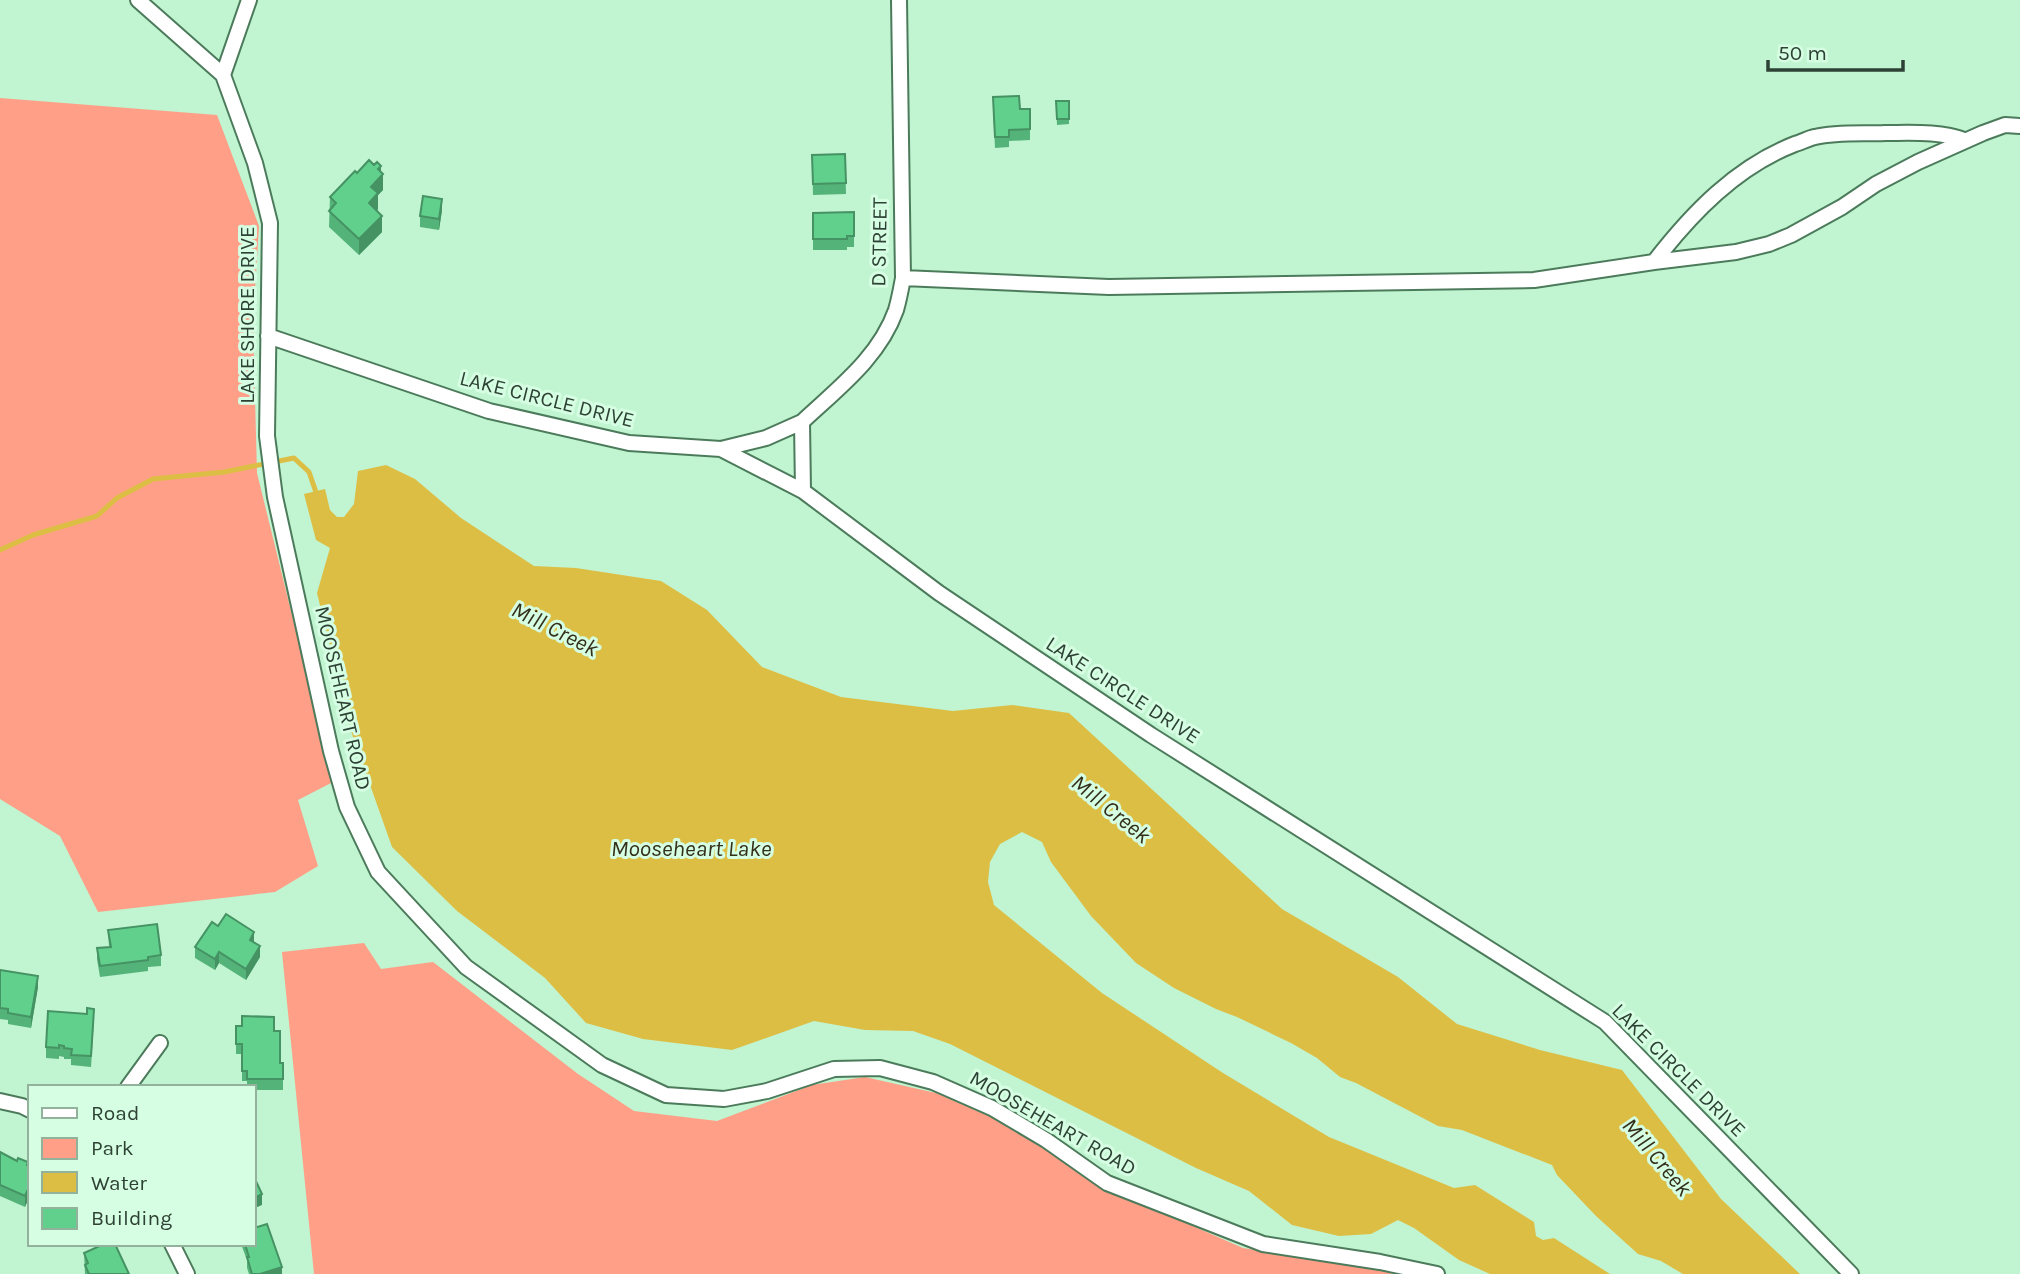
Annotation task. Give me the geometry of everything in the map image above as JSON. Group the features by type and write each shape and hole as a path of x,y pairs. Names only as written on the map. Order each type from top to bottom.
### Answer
{"street":[{"path":"138,0 223,75 248,0"},
{"name":"D STREET","path":"721,449 766,438 802,422 866,362 883,338 896,310 903,278 899,0"},
{"name":"LAKE SHORE DRIVE","path":"223,75 255,163 270,223 267,436"},
{"path":"903,278 1109,287 1534,281 1736,252 1769,244 1842,207 1876,184 1964,140 2013,125 2020,118"},
{"path":"1654,262 1677,233 1723,187 1751,166 1782,149 1815,137 1853,134 1941,135 1964,140"},
{"name":"LAKE CIRCLE DRIVE","path":"268,335 489,411 629,443 721,449 803,491 939,593 1140,727 1605,1022 1851,1274"},
{"path":"802,422 803,491"},
{"name":"MOOSEHEART ROAD","path":"267,436 275,497 331,751 347,807 378,872 466,967 602,1065 666,1094 724,1099 767,1091 834,1069 880,1068 933,1082 992,1108 1046,1140 1107,1183 1263,1244 1380,1262 1437,1274"},
{"path":"129,1085 160,1043"},
{"path":"0,1101 28,1109"},
{"path":"173,1246 187,1274"}],"green space":[{"path":"0,98 217,115 259,226 253,322 257,473 333,782 298,800 318,866 275,892 98,912 60,836 0,799"},
{"path":"364,943 381,969 433,962 578,1074 634,1111 717,1121 812,1085 865,1077 936,1093 1005,1123 1115,1192 1243,1248 1366,1267 1394,1274 314,1274 282,952"}],"water":[{"name":"Mooseheart Lake","path":"386,465 415,479 461,518 534,566 576,568 661,581 707,610 762,667 841,697 953,711 1012,705 1069,713 1282,909 1398,977 1457,1024 1540,1050 1622,1070 1721,1199 1800,1274 1683,1274 1661,1261 1638,1254 1596,1216 1557,1175 1552,1165 1462,1130 1438,1126 1340,1077 1317,1058 1291,1043 1174,988 1136,963 1091,916 1051,862 1042,842 1022,832 1000,844 990,862 988,882 994,905 1102,993 1223,1073 1329,1137 1454,1188 1475,1185 1534,1222 1536,1236 1543,1240 1554,1238 1610,1274 1490,1274 1459,1260 1398,1220 1371,1234 1339,1236 1292,1225 1249,1191 1196,1168 950,1044 913,1031 865,1030 814,1021 732,1050 643,1039 586,1023 545,978 457,911 392,847 351,731 317,593 330,548 316,540 304,494 325,489 330,510 337,517 344,517 354,504 358,471"}],"building":[{"path":"1019,96 1020,109 1030,109 1030,129 1009,130 1009,137 995,137 993,97"},
{"path":"1056,101 1069,101 1069,119 1057,119"},
{"path":"845,154 846,183 813,184 812,155"},
{"path":"369,160 374,165 377,162 381,166 378,169 383,174 371,187 378,193 369,203 382,216 359,239 329,211 336,203 330,197"},
{"path":"423,196 442,199 439,219 420,216"},
{"path":"854,212 854,236 847,236 847,239 813,239 813,213"},
{"path":"226,914 254,932 250,940 260,946 246,969 219,952 215,959 195,947 212,922 218,926"},
{"path":"157,924 161,955 148,957 148,960 100,966 97,948 111,947 108,930"},
{"path":"0,970 38,976 31,1017 8,1013 8,1009 0,1008"},
{"path":"87,1008 94,1009 91,1056 71,1055 72,1049 59,1045 59,1048 46,1047 48,1011 87,1014"},
{"path":"242,1016 274,1017 274,1031 280,1031 283,1079 247,1079 247,1071 242,1071 242,1044 236,1044 236,1026 242,1026"},
{"path":"0,1152 17,1161 18,1158 28,1162 28,1189 25,1196 0,1185"},
{"path":"256,1181 262,1194 256,1197"},
{"path":"267,1224 282,1267 252,1274 246,1246 256,1246 256,1227"},
{"path":"100,1246 116,1246 129,1274 89,1274 84,1253"}],"waterway":[{"path":"0,550 33,535 97,516 117,498 153,479 224,472 294,458 309,472 318,498"}],"water label":[{"name":"Mill Creek","path":"555,629"},
{"name":"Mill Creek","path":"1111,809"},
{"name":"Mill Creek","path":"1657,1157"}]}
